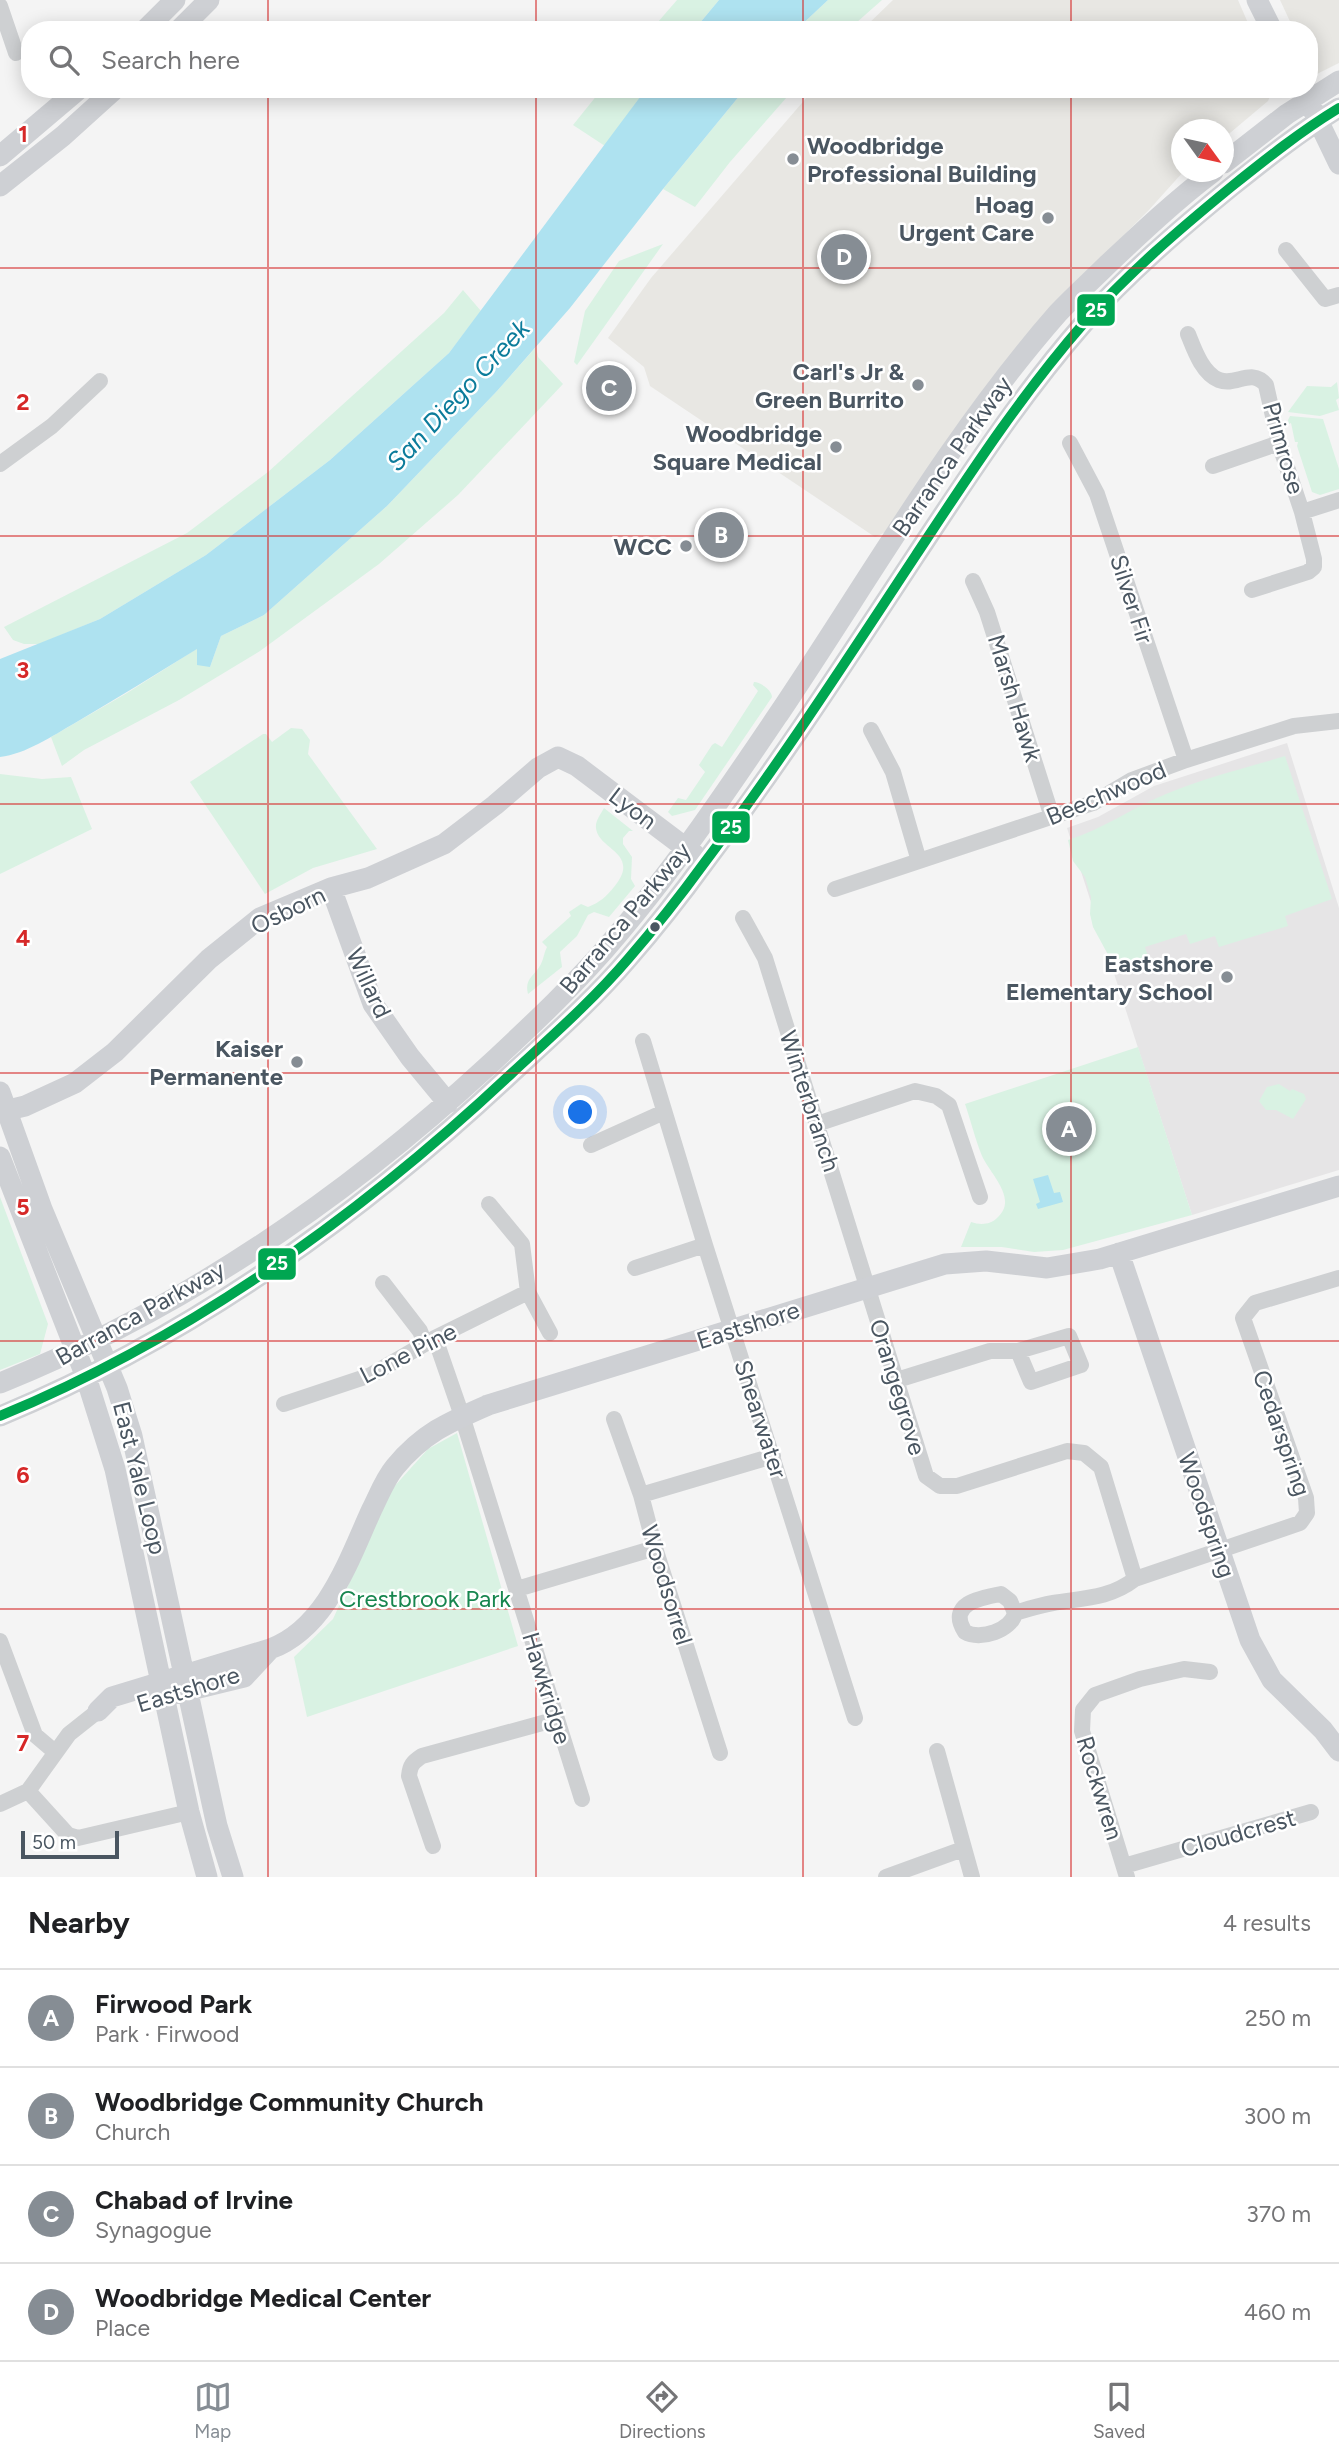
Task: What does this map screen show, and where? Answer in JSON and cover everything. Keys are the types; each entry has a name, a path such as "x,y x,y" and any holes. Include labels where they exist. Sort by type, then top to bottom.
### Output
{"main road":[{"path":"154,21 176,0"},
{"path":"188,21 209,0"},
{"path":"1257,0 1268,21"},
{"path":"1318,90 1339,81"},
{"path":"0,156 68,98"},
{"path":"0,186 63,136 105,98"},
{"path":"1234,154 1302,98"},
{"path":"1307,98 1339,164"},
{"name":"Barranca Parkway","path":"0,1416 62,1390 249,1284 382,1187 468,1114 579,1010 628,960 705,862 800,728 1002,426 1086,321 1178,230 1318,121 1339,108"},
{"name":"Barranca Parkway","path":"0,1383 75,1350 197,1285 280,1232 366,1171 448,1103 548,1011 619,934 685,847 778,715 981,410 1066,305 1172,203 1200,182"},
{"path":"937,473 960,489"},
{"name":"Lyon","path":"558,757 577,765 705,862"},
{"name":"Osborn","path":"2,1105 25,1106 75,1083 115,1052 209,959 260,918 331,888 368,878 444,844 538,768 558,757"},
{"name":"Willard","path":"331,888 373,1004 448,1103"},
{"name":"East Yale Loop","path":"2,1105 98,1338 132,1436 217,1826 233,1877"},
{"name":"East Yale Loop","path":"0,1157 86,1377 115,1469 190,1812 207,1877"},
{"name":"Eastshore","path":"98,1711 112,1696 244,1676 270,1649 305,1627 321,1609 348,1563 393,1469 439,1427 488,1405 945,1264 969,1261 1047,1268 1119,1253 1339,1186"},
{"name":"Woodspring","path":"1119,1253 1250,1640 1272,1680 1323,1730 1339,1751"}],"street":[{"path":"0,6 16,53"},
{"path":"1286,250 1325,299 1339,295"},
{"name":"Primrose","path":"1188,334 1198,358 1217,379 1224,381 1250,376 1263,381 1268,390 1279,443 1314,559 1314,566 1308,572 1252,590"},
{"path":"0,464 52,426 100,381"},
{"name":"Silver Fir","path":"1070,443 1097,494 1185,760"},
{"path":"1213,467 1279,443"},
{"path":"1302,512 1339,500"},
{"name":"Marsh Hawk","path":"973,581 987,612 1052,817"},
{"name":"Beechwood","path":"835,889 1093,803 1132,780 1185,760 1294,726 1339,721"},
{"path":"871,730 893,772 919,861"},
{"name":"Winterbranch","path":"743,918 765,958 868,1287"},
{"name":"Shearwater","path":"643,1041 855,1718"},
{"path":"817,1124 915,1091 936,1096 949,1105 980,1197"},
{"path":"591,1145 664,1112"},
{"path":"489,1204 522,1244 528,1292 550,1334"},
{"path":"635,1268 705,1245"},
{"name":"Cedarspring","path":"1220,1551 1294,1527 1307,1513 1306,1497 1243,1318 1255,1303 1339,1278"},
{"name":"Hawkridge","path":"383,1283 430,1341 462,1416 582,1799"},
{"name":"Orangegrove","path":"868,1287 926,1476 940,1486 957,1486 1076,1450 1092,1458 1101,1467 1135,1579"},
{"name":"Lone Pine","path":"284,1404 371,1375 430,1341 528,1292"},
{"path":"897,1380 990,1351 1018,1351"},
{"name":"Woodsorrel","path":"614,1419 641,1495 655,1548 720,1752"},
{"path":"641,1495 773,1456"},
{"path":"517,1589 655,1548"},
{"path":"1016,1613 1057,1602 1094,1599 1118,1591 1135,1579 1220,1551"},
{"path":"0,1641 35,1735 55,1752"},
{"name":"Rockwren","path":"1126,1871 1082,1731 1083,1710 1095,1695 1140,1679 1184,1669 1210,1672"},
{"name":"Eastshore","path":"28,1791 69,1734 98,1711"},
{"path":"433,1846 409,1776 410,1766 415,1760 557,1719"},
{"path":"937,1751 972,1877"},
{"path":"0,1804 28,1791 68,1835 78,1838 190,1812"},
{"name":"Cloudcrest","path":"1126,1871 1311,1812"},
{"path":"886,1877 964,1849"}],"shaded area":[{"path":"893,0 1238,0 1247,21 871,21"},
{"path":"1280,0 1339,0 1339,63 1318,74 1318,21 1290,21"},
{"path":"806,98 1269,98 1234,130 1234,119 1171,119 1171,182 1174,182 1075,284 888,531 875,537 650,386 644,367 608,338 651,278"},
{"name":"Eastshore Elementary School","path":"1287,743 1339,908 1339,1170 1192,1215 1067,828 1098,817 1154,786"}],"green space":[{"path":"677,0 719,0 702,21 659,21"},
{"path":"828,0 882,0 858,21 806,21"},
{"path":"595,98 640,98 605,146 573,125"},
{"path":"738,98 786,98 695,207 663,189"},
{"path":"663,244 577,365 574,362 585,311 619,261"},
{"path":"463,290 481,311 449,353 330,460 206,555 100,619 39,644 24,644 13,640 4,627 187,533 268,472 444,313"},
{"path":"536,347 538,357 563,384 458,495 379,564 260,651 179,700 84,750 62,766 51,737 198,648 210,667 221,636 264,615 387,506"},
{"path":"1337,382 1339,398 1336,400 1339,410 1320,416 1288,412 1307,386 1331,387"},
{"path":"1290,416 1323,419 1339,469 1339,489 1320,495 1312,492 1298,442 1295,442 1291,423 1289,424"},
{"path":"754,682 765,687 772,697 695,810 672,816 668,812 678,798 686,800 705,772 699,765 712,745 715,743 722,747 758,691 753,685"},
{"path":"291,728 302,729 310,740 308,754 377,849 313,868 265,894 190,782 263,734 272,742"},
{"path":"1285,756 1332,899 1285,916 1288,926 1219,947 1215,936 1190,944 1186,934 1145,947 1148,957 1123,966 1123,973 1112,962 1093,927 1090,914 1091,897 1085,877 1073,861 1068,840 1180,788"},
{"path":"0,774 42,779 71,777 92,829 0,874"},
{"path":"604,808 633,831 629,831 623,838 623,844 632,857 631,879 635,886 609,917 594,912 588,915 577,936 560,952 562,967 528,994 529,981 541,964 547,947 542,942 571,916 569,912 581,904 588,907 602,899 621,876 621,859 598,835 596,828"},
{"path":"1138,1047 1192,1215 1063,1250 1034,1252 1002,1247 961,1247 971,1222 991,1222 1003,1211 1005,1203 1001,1187 982,1156 965,1104"},
{"path":"1279,1084 1290,1091 1292,1089 1304,1094 1306,1099 1293,1119 1276,1110 1266,1110 1259,1101 1267,1087"},
{"path":"0,1197 48,1324 40,1354 0,1370"},
{"name":"Crestbrook Park","path":"457,1433 518,1646 307,1717 294,1657 333,1619 392,1489 428,1449"}],"water":[{"path":"719,0 828,0 806,21 702,21"},
{"name":"San Diego Creek","path":"639,98 738,98 570,308 497,391 387,506 264,615 221,636 210,667 197,665 197,649 48,739 0,757 0,659 100,619 206,555 330,460 449,353"},
{"path":"1048,1175 1054,1193 1060,1192 1063,1202 1038,1209 1036,1204 1040,1202 1033,1179"}],"transit line":[{"name":"25","path":"0,1416 139,1349 271,1268 396,1175 455,1125 586,1003 615,974 658,923 733,825 976,465 1061,350 1118,287 1174,235 1271,156 1339,108"}],"place":[{"name":"Woodbridge Professional Building","path":"793,159"},
{"name":"Hoag Urgent Care","path":"1048,218"},
{"name":"Woodbridge Medical Center","path":"844,257"},
{"name":"Carl's Jr & Green Burrito","path":"918,385"},
{"name":"Chabad of Irvine","path":"609,388"},
{"name":"Woodbridge Square Medical","path":"836,447"},
{"name":"Woodbridge Community Church","path":"721,535"},
{"name":"WCC","path":"686,546"},
{"name":"Eastshore Elementary School","path":"1227,977"},
{"name":"Kaiser Permanente","path":"297,1062"},
{"name":"Firwood Park","path":"1069,1129"}]}
